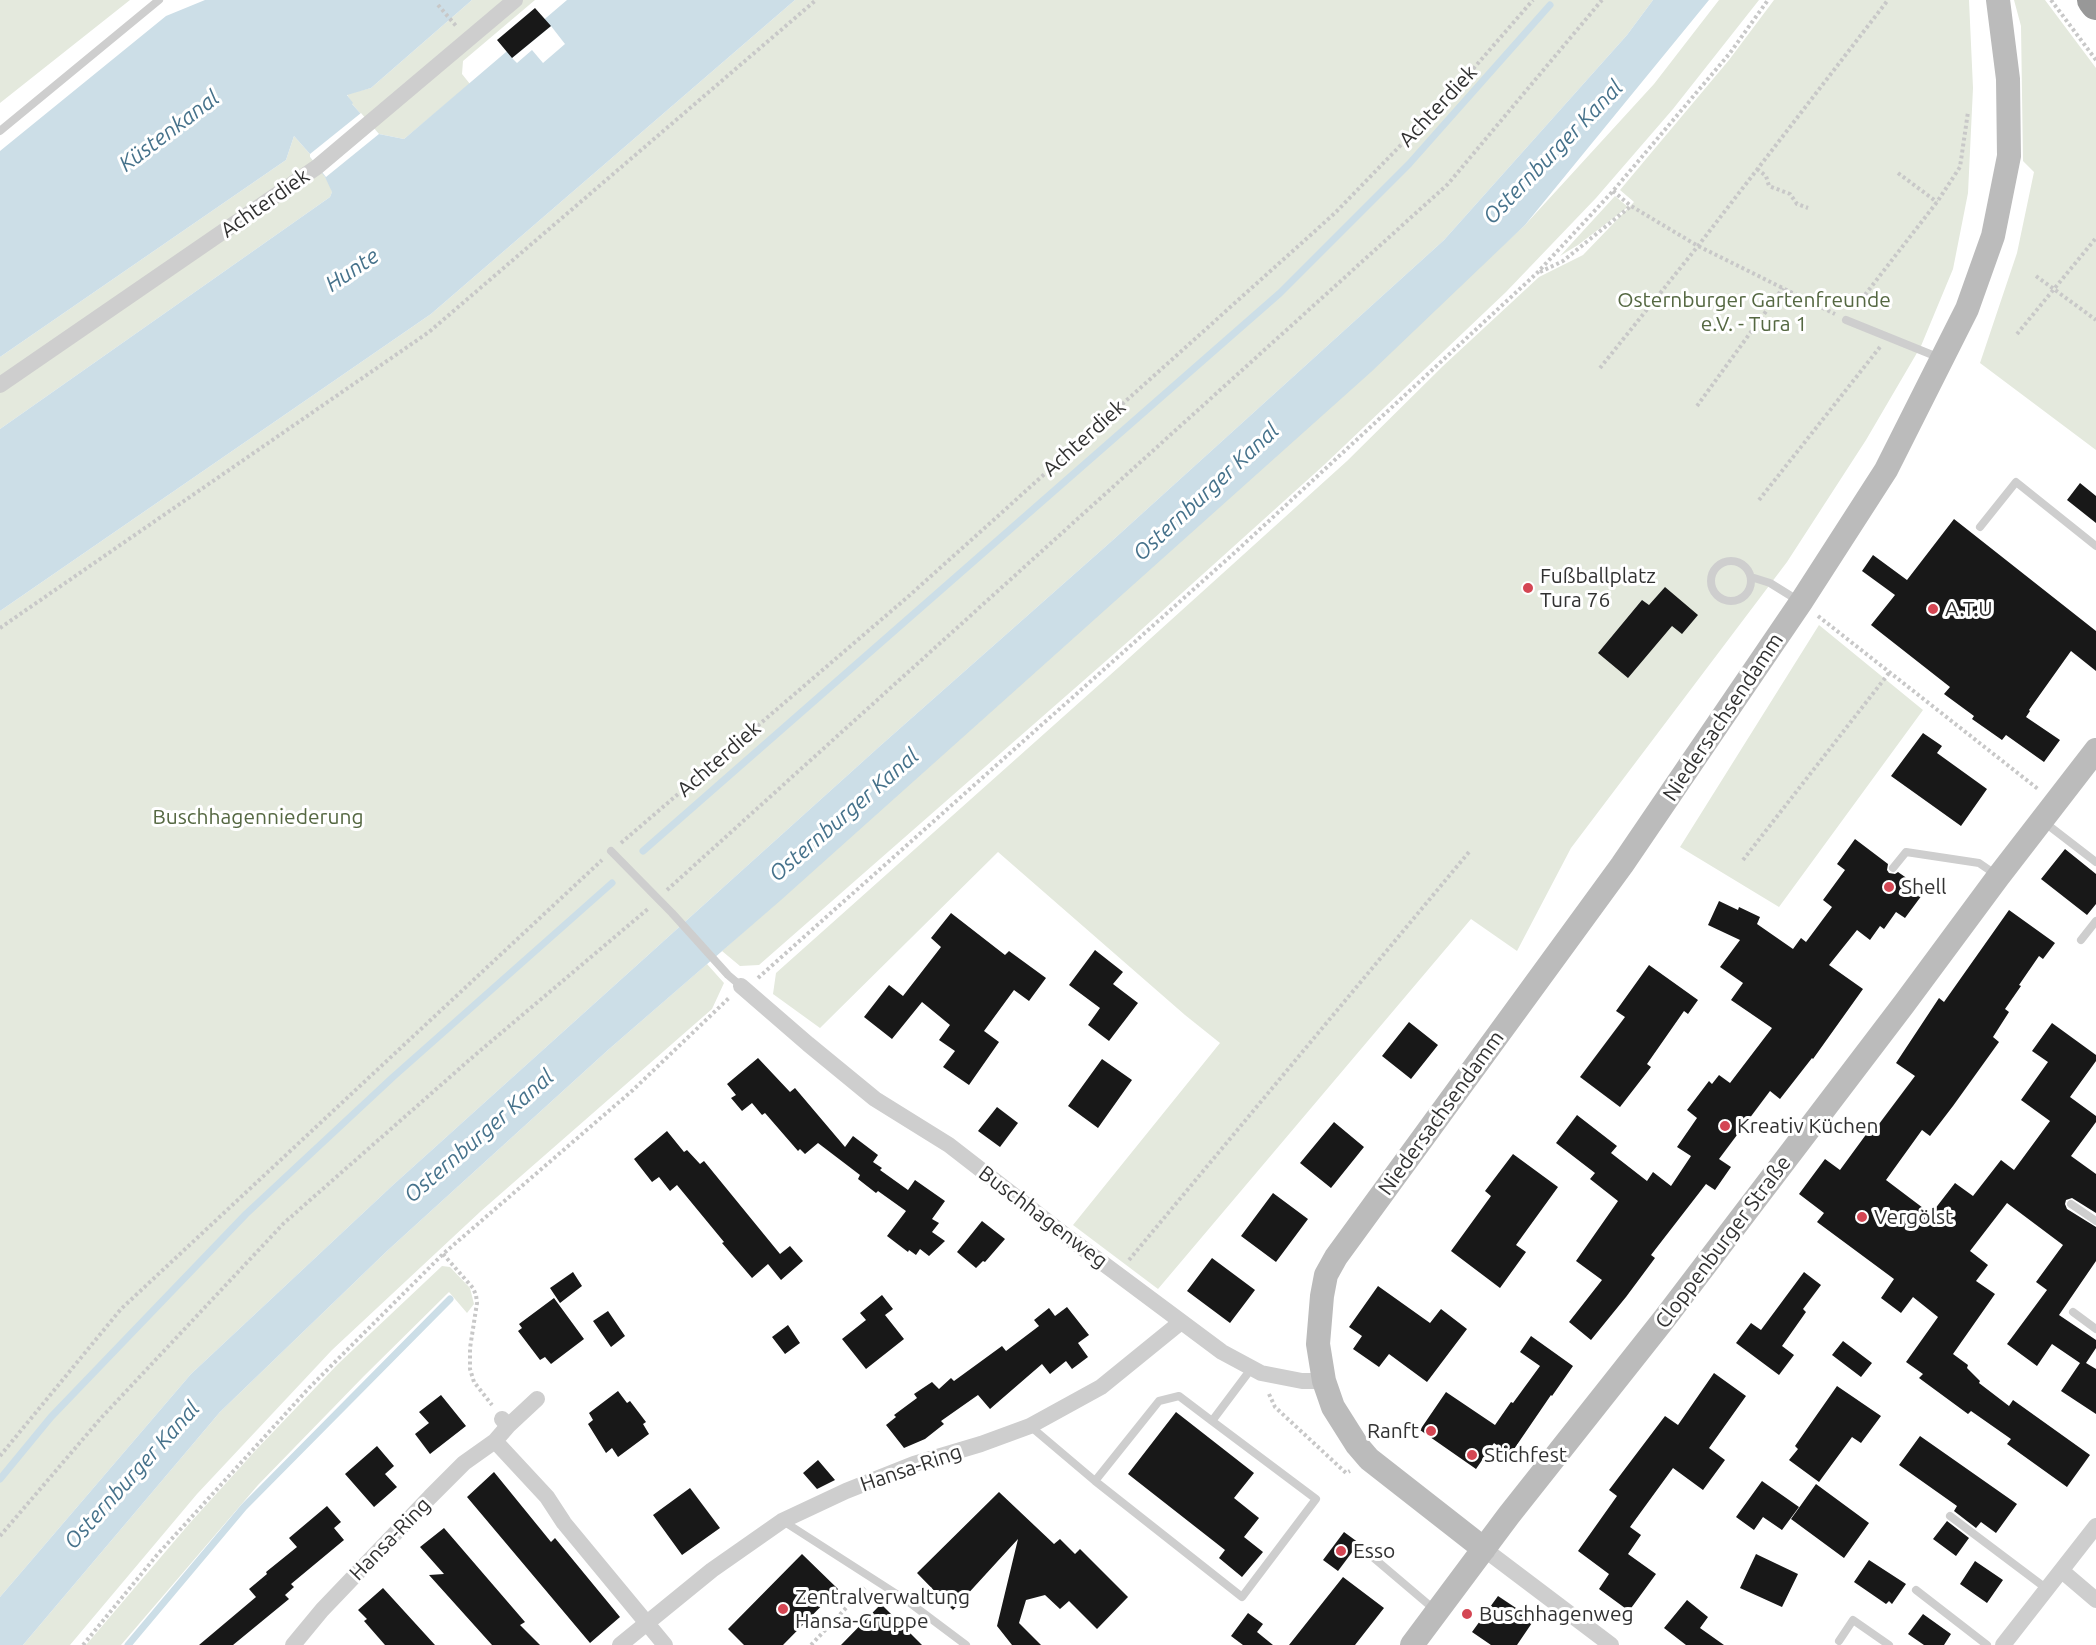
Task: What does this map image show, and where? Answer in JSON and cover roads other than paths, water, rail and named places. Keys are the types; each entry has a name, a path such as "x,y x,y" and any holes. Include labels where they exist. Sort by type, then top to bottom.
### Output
{"highway":[{"path":"2093,0 2096,4"}],"street":[{"name":"Achterdiek","path":"0,385 317,167 515,0"},
{"name":"Niedersachsendamm","path":"1324,1381 1318,1344 1319,1318 1326,1275 1336,1257 1622,865 1801,602 1886,470 1967,309 1993,236 2009,156 2008,80 1998,0"},
{"name":"Cloppenburger Straße","path":"1412,1645 1665,1318 1904,1004 1998,876 2096,750"},
{"name":"Buschhagenweg","path":"735,980 875,1099 949,1145 1222,1352 1261,1373 1302,1382 1324,1381"},
{"name":"Hansa-Ring","path":"620,1645 712,1570 782,1521 846,1491 914,1464 981,1444 1030,1426 1101,1387 1181,1322"},
{"path":"1324,1381 1333,1407 1357,1445 1369,1459 1611,1645"},
{"name":"Hansa-Ring","path":"293,1645 322,1610 430,1497 464,1463 495,1441 505,1422 537,1399"},
{"path":"495,1441 547,1497 564,1523 665,1645"},
{"path":"2003,1645 2096,1526"},
{"path":"2062,1571 2096,1600"}],"lane":[{"path":"0,131 159,0"},
{"path":"1846,320 1942,359"},
{"path":"1980,527 2016,482 2096,546"},
{"path":"1730,560 1742,564 1749,570 1751,577 1749,590 1741,598 1731,601 1721,598 1712,586 1711,579 1714,569 1722,562 1730,560"},
{"path":"1751,577 1770,583 1801,602"},
{"path":"2048,811 2096,862"},
{"name":"Buschhagenweg","path":"611,851 735,980"},
{"path":"1893,868 1906,852 1979,863 1998,876"},
{"path":"2081,940 2096,921"},
{"path":"2071,1204 2096,1221"},
{"path":"2073,1312 2096,1329"},
{"path":"1212,1421 1251,1369"},
{"path":"1030,1426 1095,1481 1242,1597 1316,1499 1179,1396 1159,1401 1095,1481"},
{"path":"1950,1516 2047,1590"},
{"path":"782,1521 906,1600 966,1645"},
{"path":"1369,1554 1437,1611"},
{"path":"1916,1590 1987,1645"},
{"path":"1839,1641 1853,1620 1889,1645"}],"water":[{"path":"205,0 472,0 371,88 347,95 352,104 379,134 404,139 567,0 795,0 431,314 0,611 0,429 330,197 332,192 310,154 294,136 286,160 0,357 0,151 166,16"},
{"name":"Osternburger Kanal","path":"1653,0 1709,0 1525,225 1371,372 781,900 608,1050 387,1251 220,1412 23,1645 0,1645 0,1597 191,1374 393,1185 1444,240 1627,35"}],"waterway":[{"path":"643,851 1280,293 1409,164 1550,5"},
{"path":"0,1479 51,1417 246,1214 393,1077 612,883"},
{"path":"128,1645 244,1507 450,1299"}],"place":[{"name":"Fußballplatz Tura 76","path":"1528,588"},
{"name":"A.T.U","path":"1933,609"},
{"name":"Shell","path":"1889,887"},
{"name":"Kreativ Küchen","path":"1725,1126"},
{"name":"Vergölst","path":"1862,1217"},
{"name":"Ranft","path":"1431,1431"},
{"name":"Stichfest","path":"1472,1455"},
{"name":"Esso","path":"1341,1551"},
{"name":"Zentralverwaltung Hansa-Gruppe","path":"783,1609"},
{"name":"Buschhagenweg","path":"1467,1614"}],"water label":[{"name":"Küstenkanal","path":"169,131"},
{"name":"Hunte","path":"352,270"}],"park label":[{"name":"Osternburger Gartenfreunde e.V. - Tura 1","path":"1754,312"},
{"name":"Buschhagenniederung","path":"258,817"}]}
